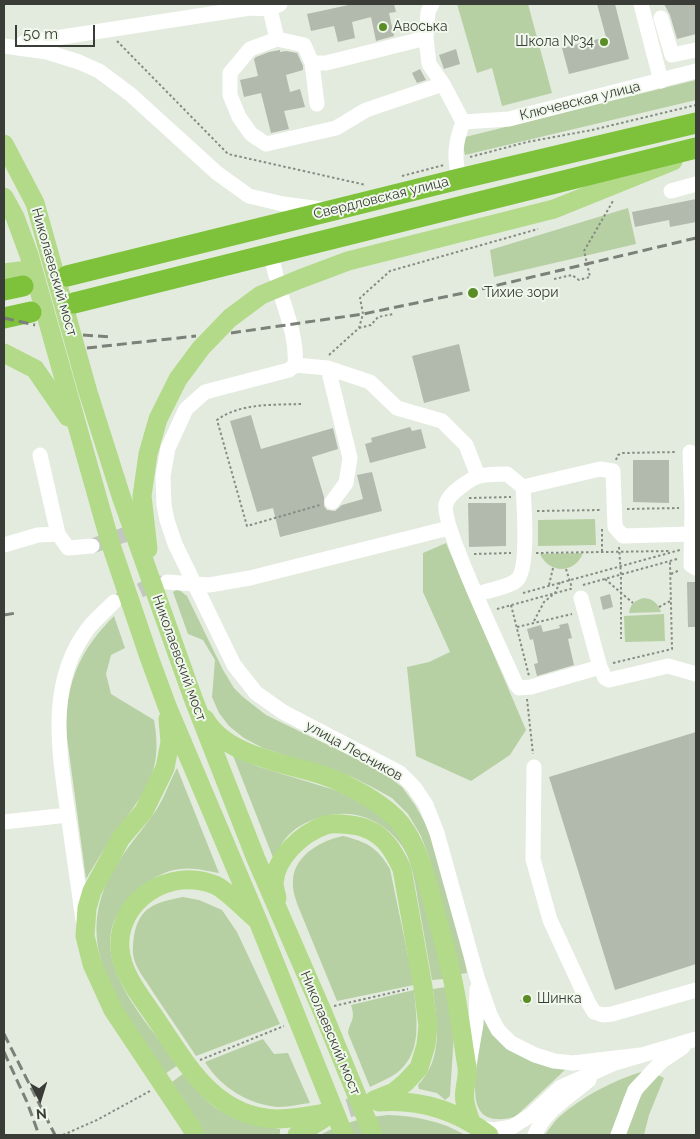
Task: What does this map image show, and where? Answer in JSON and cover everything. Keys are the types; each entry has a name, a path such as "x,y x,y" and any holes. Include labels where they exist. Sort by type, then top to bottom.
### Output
{"highway":[{"name":"Свердловская улица","path":"66,272 184,247 333,210 457,170 696,123"},
{"name":"Свердловская улица","path":"74,303 696,150"},
{"path":"4,318 31,312"}],"main road":[{"name":"Николаевский мост","path":"4,144 35,203 88,392 121,496 161,588 193,698 256,859 280,914 329,1009 372,1135"},
{"path":"161,588 143,518 142,496 148,454 158,419 178,379 202,348 230,318 262,295 300,278 348,261 554,209 696,150"},
{"name":"Николаевский мост","path":"4,197 15,217 29,255 110,542 167,706 258,921 291,1024 344,1135"},
{"path":"4,353 35,369 78,434"},
{"path":"193,698 208,724 230,745 255,755 329,778 359,792 386,808 401,824 414,847 424,873 453,981 468,1070 464,1092 465,1108 480,1128"},
{"path":"167,706 170,742 165,768 144,811 121,838 92,891 87,908 85,936 92,964 113,1010 195,1135"},
{"path":"280,914 274,883 279,866 293,846 306,835 327,824 345,824 366,828 384,840 395,854 402,869 421,972 428,1026 426,1045 418,1068 394,1092 375,1101 422,1104 453,1113 480,1128"},
{"path":"258,921 214,885 194,880 177,880 152,888 138,900 126,917 120,935 121,961 136,989 188,1066 202,1084 220,1101 248,1114 274,1119 322,1116 297,1135"}],"street":[{"path":"432,4 428,12 426,38 429,64 443,84 462,122 456,140 457,170"},
{"path":"641,4 661,81"},
{"path":"4,46 250,8 275,6 277,39"},
{"path":"661,18 672,55 696,50"},
{"path":"312,63 326,63 426,38"},
{"path":"317,104 312,63 304,45 277,39 250,49 230,73 230,95 239,117 251,134 266,144 336,128 366,110 443,84"},
{"path":"4,46 47,52 79,62 99,71 130,94 217,173 249,196 283,204 333,210"},
{"name":"Ключевская улица","path":"462,122 509,119 696,71"},
{"path":"671,190 696,184"},
{"path":"271,255 276,276"},
{"path":"282,298 291,326 296,356 295,365 322,368 370,382 397,408 442,421 466,445 478,476"},
{"name":"улица Лесников","path":"295,365 289,370 205,392 186,409 168,448 163,476 164,505 162,522 175,544 234,665 256,693 283,712 400,773 414,787 426,806 437,833 477,977"},
{"path":"322,368 350,458 346,483 332,502"},
{"path":"523,492 600,469 614,471 615,527 618,533 622,536 693,550 690,452"},
{"path":"40,455 58,534 68,548 92,546"},
{"path":"476,594 512,583 520,576 525,553 523,492 507,474 478,476 452,494 445,505 449,528 459,554 476,594 516,684 519,688 531,687 600,667"},
{"path":"161,588 250,578 449,528"},
{"path":"4,545 38,535 58,534"},
{"path":"579,599 605,678 609,680 668,666 696,674"},
{"path":"85,936 60,760 58,712 68,665 89,627 114,602"},
{"path":"534,767 533,859 550,920 594,1012 603,1015 612,1014 696,990"},
{"path":"4,822 68,815"},
{"path":"477,977 490,1015 498,1030 512,1043 535,1055 573,1063 641,1055"},
{"path":"468,1070 476,1024 477,977"},
{"path":"480,1128 494,1130 512,1127 531,1115 561,1087 615,1063 694,1039"},
{"path":"618,1135 635,1090 662,1061 694,1039"},
{"path":"534,1135 538,1126 548,1115 599,1070"}],"path":[{"path":"457,170 527,142 592,130 696,104"},
{"path":"554,279 572,275 578,280 590,277 584,251 608,207 614,200 606,203"},
{"path":"322,368 359,328 363,314 360,298 390,271 538,229"},
{"path":"359,328 372,325 378,317 393,314"},
{"path":"301,404 251,407 226,414 217,420 246,526 332,502"},
{"path":"614,471 618,455 623,452 690,452"},
{"path":"461,498 523,492"},
{"path":"459,554 693,550"},
{"path":"517,627 534,622 579,599 605,579 670,562 693,550"},
{"path":"620,551 621,639"},
{"path":"515,595 676,551"},
{"path":"600,667 672,649 670,562"},
{"path":"549,586 553,568"},
{"path":"566,569 579,599"},
{"path":"605,579 633,603"},
{"path":"534,622 544,602 555,593 560,582"},
{"path":"492,610 555,593 579,599"},
{"path":"659,606 672,600"},
{"path":"511,605 531,687 527,699 534,767"},
{"path":"329,1009 415,987"},
{"path":"196,1062 291,1024"},
{"path":"63,1135 97,1120 155,1089"}],"green space":[{"path":"457,4 528,4 552,93 502,106 492,68 477,73"},
{"path":"696,80 696,100 465,155 461,138"},
{"path":"628,208 636,244 494,277 490,250"},
{"path":"595,519 596,545 538,546 538,520"},
{"path":"446,543 526,730 510,755 471,781 416,756 407,667 429,662 450,652 423,592 423,553"},
{"path":"583,553 574,565 562,569 549,565 540,554"},
{"path":"178,589 187,596 223,670 234,688 243,697 266,715 367,764 402,787 429,830 462,947 467,973 460,974 429,857 421,836 408,814 392,798 352,777 263,748 244,738 229,726 219,713 212,697 215,660 203,640 188,634 173,592"},
{"path":"644,598 655,602 661,612 629,613 630,607 634,603"},
{"path":"664,614 665,641 625,642 624,616"},
{"path":"114,616 125,648 111,655 106,674 111,694 154,720 156,756 153,770 142,795 86,879 66,730 67,713 72,682 77,668 92,641"},
{"path":"232,753 256,766 338,791 381,813 400,837 417,875 444,979 432,980 412,869 406,853 395,837 378,823 358,815 337,814 326,816 308,822 294,830 283,843 274,860"},
{"path":"177,768 219,873 186,869 169,871 152,879 120,910 113,924 110,942 113,961 130,999 178,1065 165,1074 134,1028 108,980 100,955 97,929 100,902 111,874 157,809"},
{"path":"343,836 371,846 381,855 390,869 414,985 337,1001 298,906 294,893 293,879 295,870 304,856 318,845"},
{"path":"183,897 199,900 222,910 237,932 280,1024 196,1056 140,972 135,963 133,953 136,926 145,912 157,904"},
{"path":"446,987 454,1034 450,1095 445,1100 437,1093 419,1089 418,1085 432,1063 437,1040 433,989"},
{"path":"414,990 416,1039 410,1058 397,1073 370,1087 348,1033 353,1017 351,1005"},
{"path":"483,1015 489,1025 567,1068 515,1117 505,1119 490,1118 482,1113 476,1100 475,1089"},
{"path":"263,1039 274,1054 288,1053 310,1103 279,1107 257,1103 227,1087 205,1062"},
{"path":"644,1071 624,1097 611,1135 545,1135 559,1117 578,1102 610,1084"},
{"path":"184,1073 216,1108 239,1119 280,1129 279,1135 205,1135 172,1082"},
{"path":"658,1075 664,1078 649,1115 644,1135 626,1135 637,1102"},
{"path":"388,1115 428,1120 447,1126 465,1135 320,1135 353,1121"}],"building":[{"path":"353,4 394,4 396,12 389,13 394,36 376,41 371,17 352,22 355,38 338,42 334,26 311,31 307,14"},
{"name":"Школа №34","path":"597,4 615,4 629,59 569,74 562,48 606,37"},
{"path":"664,4 696,4 696,34 677,39 670,15"},
{"path":"456,49 460,64 444,69 439,55"},
{"path":"280,50 280,52 297,53 303,66 303,70 286,75 290,92 300,89 305,107 284,111 289,129 271,133 261,93 244,97 240,80 258,76 254,59 256,57"},
{"path":"420,69 426,80 417,83 412,73"},
{"path":"696,199 696,222 670,227 669,220 635,227 632,212"},
{"path":"459,344 470,391 424,403 412,356"},
{"path":"251,415 261,449 333,428 338,449 312,457 324,497 324,506 327,510 335,511 342,505 363,499 357,475 372,472 382,511 280,537 273,508 257,512 230,421"},
{"path":"410,427 412,431 421,429 426,448 370,463 365,444 372,442 371,438"},
{"path":"633,460 669,460 669,503 633,502"},
{"path":"468,503 506,503 506,546 469,547"},
{"path":"687,582 696,582 696,627 688,627"},
{"path":"610,594 613,607 603,610 600,597"},
{"path":"568,623 572,638 568,639 574,665 537,676 534,664 538,663 533,639 530,640 527,629 541,625 543,632 560,628 559,625"},
{"path":"696,732 696,964 615,990 549,777"},
{"name":"Шинка","path":"525,993 533,998 528,1006 520,1001"}],"tunnel":[{"path":"92,546 156,524"},
{"path":"119,600 152,585 163,583"},
{"path":"321,1114 340,1111 374,1100"}],"railway":[{"path":"231,333 363,314 473,291 696,238"},
{"path":"4,318 35,325"},
{"path":"83,335 112,337"},
{"path":"87,348 196,336"},
{"path":"4,615 16,613"},
{"path":"4,1034 55,1135"},
{"path":"4,1052 27,1102 39,1135"}],"place":[{"name":"Авоська","path":"383,27"},
{"name":"Школа №34","path":"604,42"},
{"name":"Тихие зори","path":"473,293"},
{"name":"Шинка","path":"527,999"}]}
